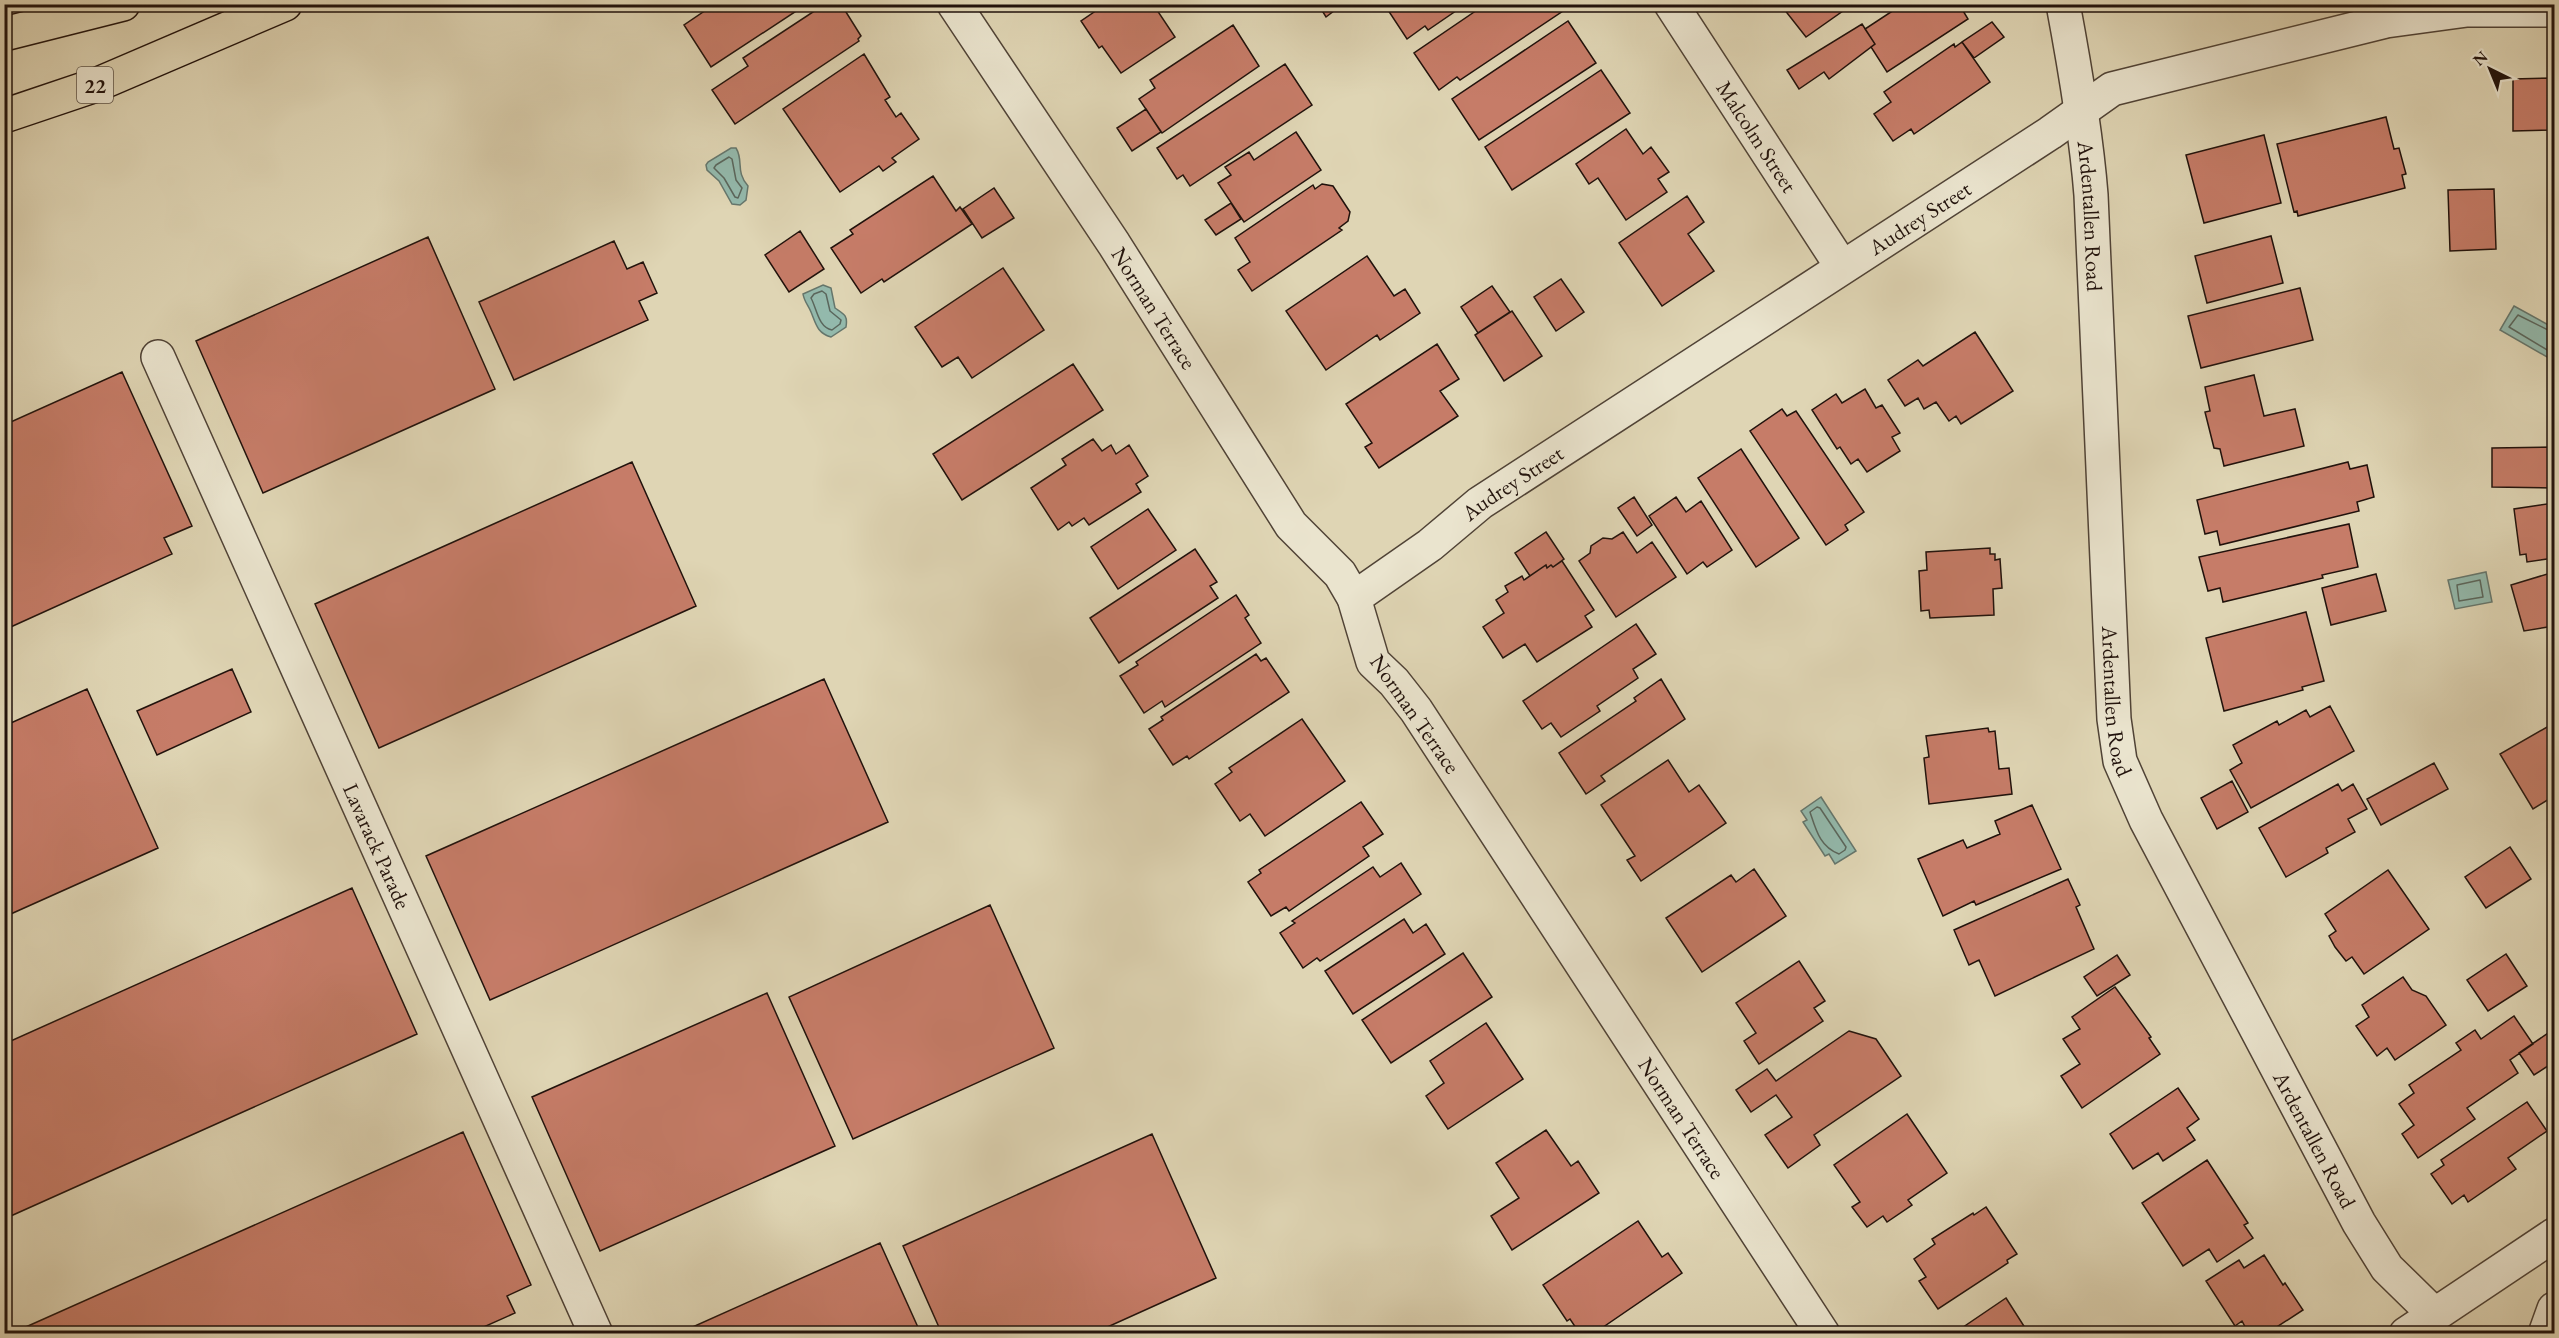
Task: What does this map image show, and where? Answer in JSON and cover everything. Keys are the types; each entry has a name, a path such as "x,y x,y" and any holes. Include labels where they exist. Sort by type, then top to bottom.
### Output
{"main road":[{"path":"4,34 123,4"},
{"name":"22","path":"4,116 96,85 285,4"}],"street":[{"name":"Norman Terrace","path":"954,4 1114,244 1276,503 1308,544 1340,574 1354,598 1373,662 1394,682 1416,710 1823,1334"},
{"name":"Malcolm Street","path":"1671,4 1842,267"},
{"name":"Ardentallen Road","path":"2063,4 2082,110 2091,195 2114,719 2121,761 2146,820 2359,1223 2387,1268 2434,1314"},
{"name":"Audrey Street","path":"1354,598 1430,545 1480,503 2112,89 2386,21 2467,10 2554,10"},
{"name":"Lavarack Parade","path":"158,357 596,1334"},
{"path":"2406,1334 2554,1235"},
{"path":"2545,1334 2554,1309"}],"water":[{"path":"731,148 736,148 742,176 748,186 746,200 740,205 732,204 719,181 707,170 706,165"},
{"path":"823,285 831,288 835,308 846,317 846,327 831,337 818,328 803,294"},
{"path":"2514,306 2554,328 2554,361 2500,330"},
{"path":"2486,572 2492,602 2455,609 2448,580"},
{"path":"1821,797 1856,851 1835,864 1829,854 1825,856 1803,822 1807,820 1801,811"}],"building":[{"path":"629,4 650,4 639,11 637,8 633,11"},
{"path":"715,4 807,4 711,67 684,25"},
{"path":"825,4 841,4 861,36 859,41 735,124 712,90 748,66 743,58"},
{"path":"1099,4 1153,4 1175,37 1121,73 1102,46 1099,48 1081,21 1094,12 1092,9"},
{"path":"1318,4 1343,4 1326,17"},
{"path":"1384,4 1466,4 1428,30 1425,26 1407,39"},
{"path":"1486,4 1559,4 1563,11 1460,80 1457,77 1439,90 1414,53"},
{"path":"1780,4 1849,4 1850,6 1806,37"},
{"path":"1903,4 1959,4 1968,19 1887,72 1871,47 1875,44 1865,29"},
{"path":"1568,21 1596,63 1479,140 1452,99"},
{"path":"1992,22 2004,37 1974,58 1962,42"},
{"path":"1862,24 1875,44 1829,79 1824,72 1799,89 1787,70"},
{"path":"1233,25 1259,66 1162,133 1139,99 1155,88 1150,80"},
{"path":"1962,42 1990,82 1914,134 1911,129 1893,141 1874,114 1891,102 1884,92 1954,44 1955,47"},
{"path":"864,54 890,97 885,100 896,117 901,113 919,139 892,158 896,162 883,171 879,166 840,192 783,109"},
{"path":"1285,64 1312,105 1190,186 1183,175 1177,179 1157,148"},
{"path":"1601,70 1630,113 1512,190 1485,147"},
{"path":"2554,78 2554,130 2513,131 2513,79"},
{"path":"1146,109 1161,132 1132,151 1117,128"},
{"path":"2386,117 2394,149 2399,148 2406,174 2402,175 2405,188 2298,216 2297,211 2294,212 2277,144"},
{"path":"1626,129 1643,154 1651,147 1669,172 1658,179 1667,192 1626,220 1598,178 1589,184 1576,164"},
{"path":"1296,132 1321,170 1244,222 1218,183 1231,175 1225,167 1249,152 1254,160"},
{"path":"2264,135 2281,203 2204,223 2186,155"},
{"path":"2553,156 2554,156 2554,227"},
{"path":"933,176 956,211 960,207 972,224 884,282 882,279 861,293 831,248 853,234 850,230"},
{"path":"1322,184 1333,186 1350,212 1348,221 1339,228 1342,230 1252,291 1238,270 1250,262 1235,238 1313,185 1315,189"},
{"path":"994,188 1014,218 982,238 963,209"},
{"path":"2494,189 2496,249 2450,251 2448,190"},
{"path":"1687,196 1704,222 1688,234 1714,271 1662,306 1619,243"},
{"path":"1231,203 1241,219 1216,235 1205,220"},
{"path":"800,231 824,269 789,292 765,255"},
{"path":"2271,236 2283,283 2207,303 2195,256"},
{"path":"428,237 495,389 263,493 196,341"},
{"path":"614,241 627,269 643,262 657,293 639,301 648,320 514,380 479,302"},
{"path":"1367,256 1394,296 1405,289 1420,313 1380,340 1377,335 1326,370 1286,311"},
{"path":"1003,268 1044,330 972,378 958,357 942,367 915,327"},
{"path":"1561,279 1584,312 1556,331 1534,297"},
{"path":"1492,286 1510,312 1478,333 1461,307"},
{"path":"2300,288 2313,340 2201,368 2188,316"},
{"path":"1512,311 1542,356 1504,381 1475,335"},
{"path":"1975,332 2013,391 1961,424 1956,416 1949,421 1936,402 1924,409 1918,398 1905,406 1888,380 1918,360 1923,366"},
{"path":"1437,344 1459,379 1440,391 1458,416 1379,468 1365,447 1372,443 1346,404"},
{"path":"1073,364 1103,410 962,500 933,454"},
{"path":"122,372 192,526 164,538 172,554 4,630 4,425"},
{"path":"2254,375 2264,416 2295,409 2304,446 2224,466 2220,449 2214,448 2205,412 2210,411 2205,387"},
{"path":"1865,389 1876,408 1882,405 1900,433 1892,437 1900,451 1867,472 1858,459 1851,464 1840,447 1837,449 1812,410 1836,394 1842,403"},
{"path":"1782,409 1787,416 1796,411 1864,512 1845,525 1848,530 1826,545 1750,431"},
{"path":"1093,439 1102,451 1111,445 1116,454 1129,445 1148,476 1136,484 1141,492 1089,525 1084,518 1072,526 1069,522 1058,530 1031,488 1066,465 1062,459"},
{"path":"2554,447 2554,488 2492,487 2492,448"},
{"path":"1741,449 1799,538 1756,567 1698,478"},
{"path":"632,462 696,606 379,748 315,604"},
{"path":"2348,462 2350,469 2367,465 2374,497 2357,502 2359,511 2220,545 2217,531 2205,534 2197,500"},
{"path":"1634,497 1652,525 1637,536 1618,508"},
{"path":"1676,497 1686,512 1701,501 1732,550 1707,567 1703,562 1687,574 1649,516"},
{"path":"2554,503 2554,558 2527,562 2526,554 2520,555 2514,509"},
{"path":"1148,509 1176,550 1118,589 1091,547"},
{"path":"2349,524 2358,567 2322,575 2323,578 2223,602 2220,588 2208,591 2199,557"},
{"path":"1546,532 1564,559 1553,567 1551,565 1547,568 1546,565 1530,576 1515,553"},
{"path":"1623,532 1637,553 1652,542 1676,577 1616,617 1579,561 1590,553 1591,546 1603,538 1612,539"},
{"path":"1990,548 1990,554 1995,554 1995,560 2000,559 2002,588 1993,589 1994,615 1930,618 1929,610 1921,611 1919,571 1927,570 1926,552"},
{"path":"1195,549 1217,582 1210,586 1218,598 1119,663 1090,618"},
{"path":"1562,561 1594,610 1585,616 1592,627 1537,662 1525,644 1503,658 1483,627 1504,613 1496,600 1508,592 1505,586 1522,576 1524,580 1546,565 1547,568 1551,565 1553,567"},
{"path":"2554,572 2554,626 2524,631 2511,585"},
{"path":"2376,574 2386,611 2331,625 2322,588"},
{"path":"1236,595 1249,615 1245,618 1261,643 1165,707 1162,701 1144,713 1120,676 1138,665 1136,662"},
{"path":"2306,612 2324,681 2302,687 2303,690 2224,711 2206,638"},
{"path":"1636,624 1656,654 1633,669 1638,678 1597,706 1600,711 1561,737 1551,723 1542,729 1523,701"},
{"path":"1256,654 1261,661 1266,658 1289,692 1189,759 1187,756 1173,765 1149,729 1163,720 1161,717"},
{"path":"232,669 251,712 157,755 137,711"},
{"path":"824,679 888,822 490,1000 426,856"},
{"path":"1661,679 1685,719 1601,776 1605,781 1586,794 1559,753 1636,701 1634,698"},
{"path":"87,689 158,848 4,917 4,726"},
{"path":"2330,706 2354,751 2251,808 2230,770 2242,763 2233,745 2277,721 2279,725 2306,710 2310,717"},
{"path":"1302,719 1345,781 1265,836 1250,814 1240,821 1215,784 1232,772 1229,768"},
{"path":"2554,723 2554,796 2533,809 2500,754"},
{"path":"1988,728 1989,732 1995,731 1999,769 2009,768 2012,794 1929,804 1924,758 1929,757 1926,736"},
{"path":"1668,760 1689,792 1699,785 1726,823 1641,881 1627,860 1635,856 1601,805"},
{"path":"2434,763 2448,789 2381,825 2367,799"},
{"path":"2232,781 2248,812 2217,829 2201,798"},
{"path":"2338,784 2342,791 2353,784 2367,809 2348,819 2355,832 2326,848 2328,853 2286,877 2259,828"},
{"path":"1361,802 1383,834 1363,847 1369,856 1289,911 1286,907 1271,916 1248,882 1261,873 1259,870"},
{"path":"2032,805 2061,869 1976,905 1974,901 1943,916 1918,859 1963,840 1967,848 2000,834 1995,821"},
{"path":"2510,847 2531,879 2486,908 2465,877"},
{"path":"1401,863 1421,894 1320,961 1317,958 1303,968 1280,933 1295,923 1292,921 1373,867 1380,877"},
{"path":"1754,869 1786,916 1702,972 1666,918 1731,875 1736,882"},
{"path":"2388,870 2429,929 2364,974 2352,957 2346,961 2335,947 2329,936 2336,931 2325,914"},
{"path":"2068,879 2080,905 2076,907 2094,949 1995,996 1979,960 1969,965 1954,930"},
{"path":"352,888 417,1034 4,1219 4,1044"},
{"path":"990,905 1054,1048 853,1139 789,997"},
{"path":"1404,919 1413,933 1426,924 1445,954 1353,1014 1325,971"},
{"path":"1463,953 1492,997 1391,1063 1362,1020"},
{"path":"2506,954 2527,986 2488,1011 2467,980"},
{"path":"2117,955 2130,975 2097,996 2084,977"},
{"path":"1799,961 1825,1001 1814,1008 1823,1021 1759,1064 1744,1041 1756,1033 1736,1003"},
{"path":"2403,977 2412,990 2426,996 2446,1025 2395,1060 2387,1048 2377,1056 2356,1026 2369,1017 2362,1005"},
{"path":"2115,987 2151,1037 2149,1038 2160,1054 2082,1108 2061,1076 2080,1064 2063,1039 2080,1029 2072,1017"},
{"path":"767,993 835,1146 600,1251 532,1097"},
{"path":"2514,1016 2533,1044 2510,1060 2518,1073 2467,1108 2475,1119 2418,1158 2402,1134 2414,1125 2399,1104 2414,1093 2409,1085 2461,1050 2456,1043 2475,1030 2481,1039"},
{"path":"1486,1023 1523,1079 1448,1129 1426,1096 1444,1083 1430,1061"},
{"path":"2554,1029 2554,1062 2534,1075 2519,1053"},
{"path":"1849,1031 1876,1039 1901,1076 1814,1135 1820,1145 1788,1168 1765,1135 1792,1117 1776,1095 1751,1112 1736,1090 1767,1069 1776,1081"},
{"path":"2178,1088 2199,1119 2187,1128 2195,1140 2163,1161 2158,1153 2133,1169 2110,1134"},
{"path":"2527,1102 2547,1131 2508,1158 2516,1169 2468,1202 2464,1195 2452,1204 2431,1174 2444,1165 2441,1160"},
{"path":"1907,1114 1947,1173 1908,1200 1912,1205 1887,1222 1883,1216 1867,1227 1852,1207 1860,1202 1834,1165"},
{"path":"1546,1130 1571,1166 1578,1161 1599,1193 1512,1250 1491,1216 1519,1198 1496,1163"},
{"path":"463,1132 531,1285 507,1296 515,1313 468,1334 20,1334 19,1330"},
{"path":"1152,1134 1216,1278 1092,1334 942,1334 903,1246"},
{"path":"2207,1160 2248,1223 2244,1225 2253,1238 2217,1262 2209,1249 2183,1266 2142,1203"},
{"path":"1986,1207 2017,1254 2007,1260 2008,1263 1938,1309 1919,1281 1926,1277 1914,1259 1935,1244 1932,1239"},
{"path":"1638,1221 1662,1257 1668,1253 1682,1273 1593,1334 1580,1334 1570,1319 1567,1321 1543,1285"},
{"path":"880,1243 921,1334 677,1334"},
{"path":"2264,1255 2283,1285 2285,1283 2303,1310 2266,1334 2249,1334 2242,1321 2235,1326 2206,1281 2239,1260 2244,1268"},
{"path":"2006,1298 2029,1334 1953,1334"}]}
